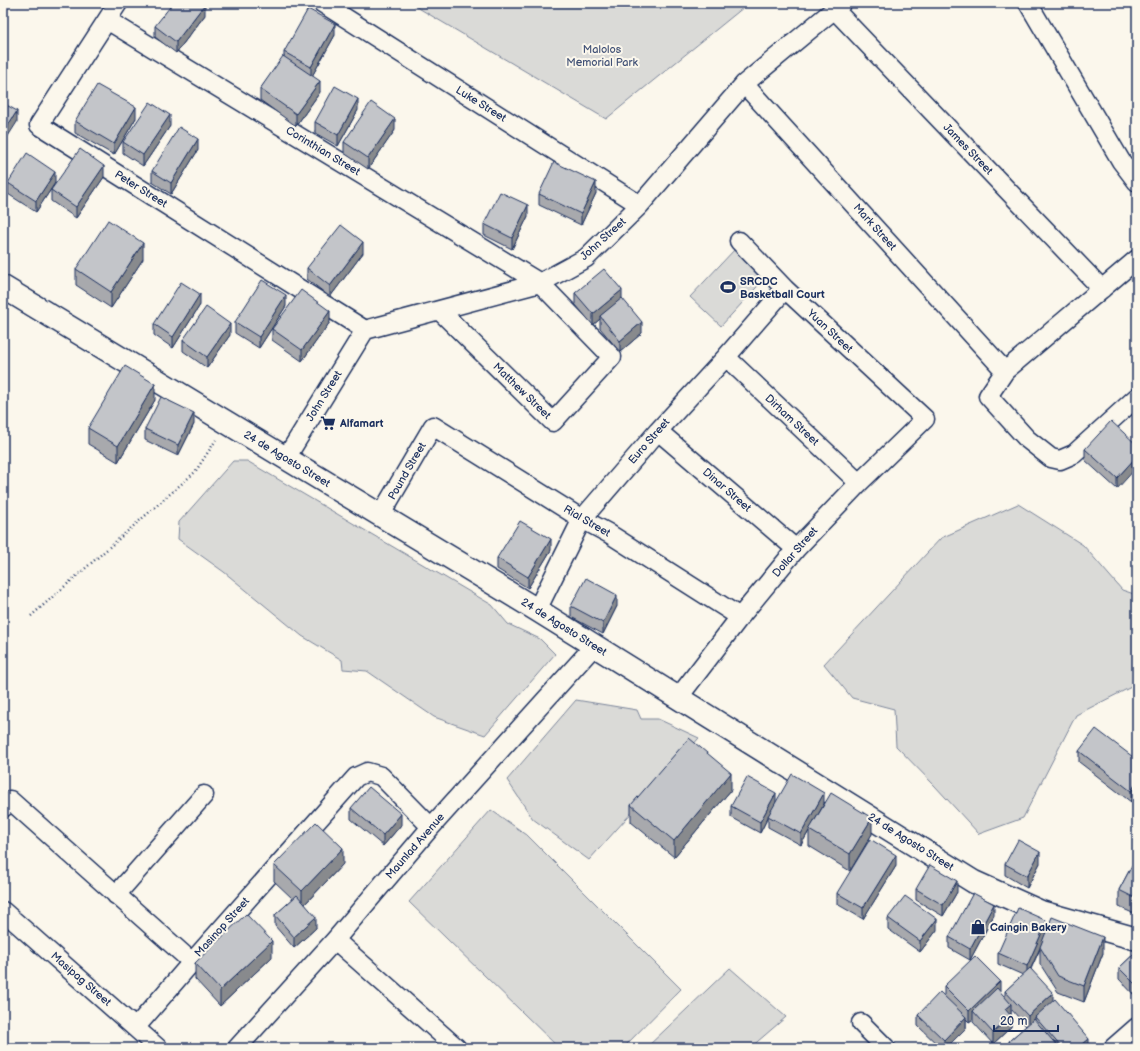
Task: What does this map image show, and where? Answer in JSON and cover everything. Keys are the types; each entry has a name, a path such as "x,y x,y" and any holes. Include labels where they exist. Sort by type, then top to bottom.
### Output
{"street":[{"name":"Peter Street","path":"118,3 39,126 365,330"},
{"name":"Luke Street","path":"322,3 640,205"},
{"path":"1028,3 1121,161 1137,182"},
{"name":"John Street","path":"286,458 365,330 540,283 586,258 640,205 744,84 838,6"},
{"name":"James Street","path":"838,6 1102,289"},
{"name":"Corinthian Street","path":"107,20 540,283"},
{"name":"Mark Street","path":"744,84 1005,371"},
{"name":"Yuan Street","path":"739,241 785,289 925,419"},
{"path":"1137,260 1005,371 988,396 1027,439 1051,458 1060,460 1074,454 1137,397"},
{"name":"Matthew Street","path":"440,311 553,422 612,357 540,283"},
{"name":"24 de Agosto Street","path":"3,287 537,610 974,882 1041,912 1137,939"},
{"name":"Euro Street","path":"537,610 582,519 658,431 726,357 785,289"},
{"name":"Dirham Street","path":"726,357 859,483"},
{"name":"Dollar Street","path":"678,698 740,617 796,549 859,483 925,419"},
{"name":"Pound Street","path":"380,516 433,426"},
{"name":"Rial Street","path":"433,426 582,519 608,533 740,617"},
{"name":"Dinar Street","path":"658,431 796,549"},
{"name":"Maunlad Avenue","path":"236,1048 335,940 431,827 594,646"},
{"name":"Masinop Street","path":"3,808 10,800 192,962 356,776 367,772 381,776 431,827"},
{"path":"116,895 204,795"},
{"name":"Masipag Street","path":"3,912 136,1027 158,1048"},
{"path":"335,940 457,1048"},
{"path":"136,1027 192,962"},
{"path":"861,1023 886,1048"},
{"path":"1113,1048 1137,1027"}],"path":[{"path":"31,616 195,472 227,423"}],"green space":[{"name":"Malolos Memorial Park","path":"410,3 749,3 606,119"},
{"name":"SRCDC Basketball Court","path":"735,249 766,277 721,326 690,297"},
{"path":"233,461 247,461 492,605 508,624 540,639 555,654 485,735 434,717 367,671 343,669 342,660 302,636 224,572 178,539 179,522"},
{"path":"1018,504 1083,545 1122,590 1137,595 1137,684 1076,715 1023,818 979,834 896,746 894,709 852,698 824,664 941,538"},
{"path":"576,700 637,710 641,719 658,719 699,738 589,860 533,819 507,780"},
{"path":"491,810 527,835 681,989 623,1048 559,1048 409,902"},
{"path":"730,968 786,1017 750,1048 646,1048"}],"building":[{"path":"173,3 205,4 176,42 155,26"},
{"path":"308,9 335,24 311,67 284,52"},
{"path":"283,56 320,81 296,114 260,89"},
{"path":"97,85 136,107 114,144 75,121"},
{"path":"335,86 358,99 338,135 315,122"},
{"path":"150,102 170,115 143,155 123,142"},
{"path":"371,102 395,119 368,158 344,142"},
{"path":"3,103 17,111 3,133"},
{"path":"179,127 198,139 171,183 152,171"},
{"path":"80,149 104,166 76,207 51,190"},
{"path":"27,153 55,172 36,201 8,183"},
{"path":"554,162 596,182 581,214 539,194"},
{"path":"500,192 528,205 512,238 484,224"},
{"path":"108,220 143,243 111,292 76,269"},
{"path":"341,225 363,242 330,286 307,268"},
{"path":"604,269 622,290 593,314 575,293"},
{"path":"262,280 286,295 259,337 235,322"},
{"path":"181,282 200,294 173,337 154,324"},
{"path":"301,290 330,311 302,350 272,329"},
{"path":"622,298 642,322 620,341 600,316"},
{"path":"206,307 230,324 207,357 183,340"},
{"path":"125,366 155,384 118,446 88,428"},
{"path":"161,397 194,413 178,445 145,429"},
{"path":"1111,421 1137,445 1137,456 1117,478 1085,449"},
{"path":"520,521 551,539 528,577 497,558"},
{"path":"586,578 617,595 603,623 571,606"},
{"path":"1096,729 1137,760 1137,782 1131,791 1079,751"},
{"path":"689,738 731,773 674,841 631,805"},
{"path":"792,774 824,793 801,834 768,816"},
{"path":"747,777 776,793 760,822 731,806"},
{"path":"369,787 401,814 383,835 351,808"},
{"path":"831,793 872,818 850,854 809,830"},
{"path":"316,822 343,848 302,891 274,865"},
{"path":"870,839 896,855 863,908 837,893"},
{"path":"1018,840 1040,852 1027,876 1005,864"},
{"path":"1137,856 1137,899 1119,890"},
{"path":"930,865 957,881 943,905 916,889"},
{"path":"973,893 994,904 970,949 949,937"},
{"path":"297,895 316,917 294,937 275,915"},
{"path":"905,896 937,919 920,941 888,918"},
{"path":"1018,908 1047,921 1027,966 998,953"},
{"path":"246,914 272,941 220,990 195,963"},
{"path":"1052,917 1103,937 1084,986 1058,976 1040,947"},
{"path":"1137,951 1137,986 1119,968"},
{"path":"975,956 1000,981 969,1011 944,986"},
{"path":"1030,968 1053,993 1028,1016 1005,991"},
{"path":"997,988 1011,1004 1005,1009 1011,1016 993,1033 973,1011"},
{"path":"940,992 966,1017 944,1040 918,1015"},
{"path":"1055,999 1089,1039 1078,1048 1062,1048 1035,1017"},
{"path":"1034,1019 1059,1048 1015,1048 1009,1041"}],"place":[{"name":"SRCDC Basketball Court","path":"728,287"},
{"name":"Alfamart","path":"328,423"},
{"name":"Caingin Bakery","path":"978,927"}]}
